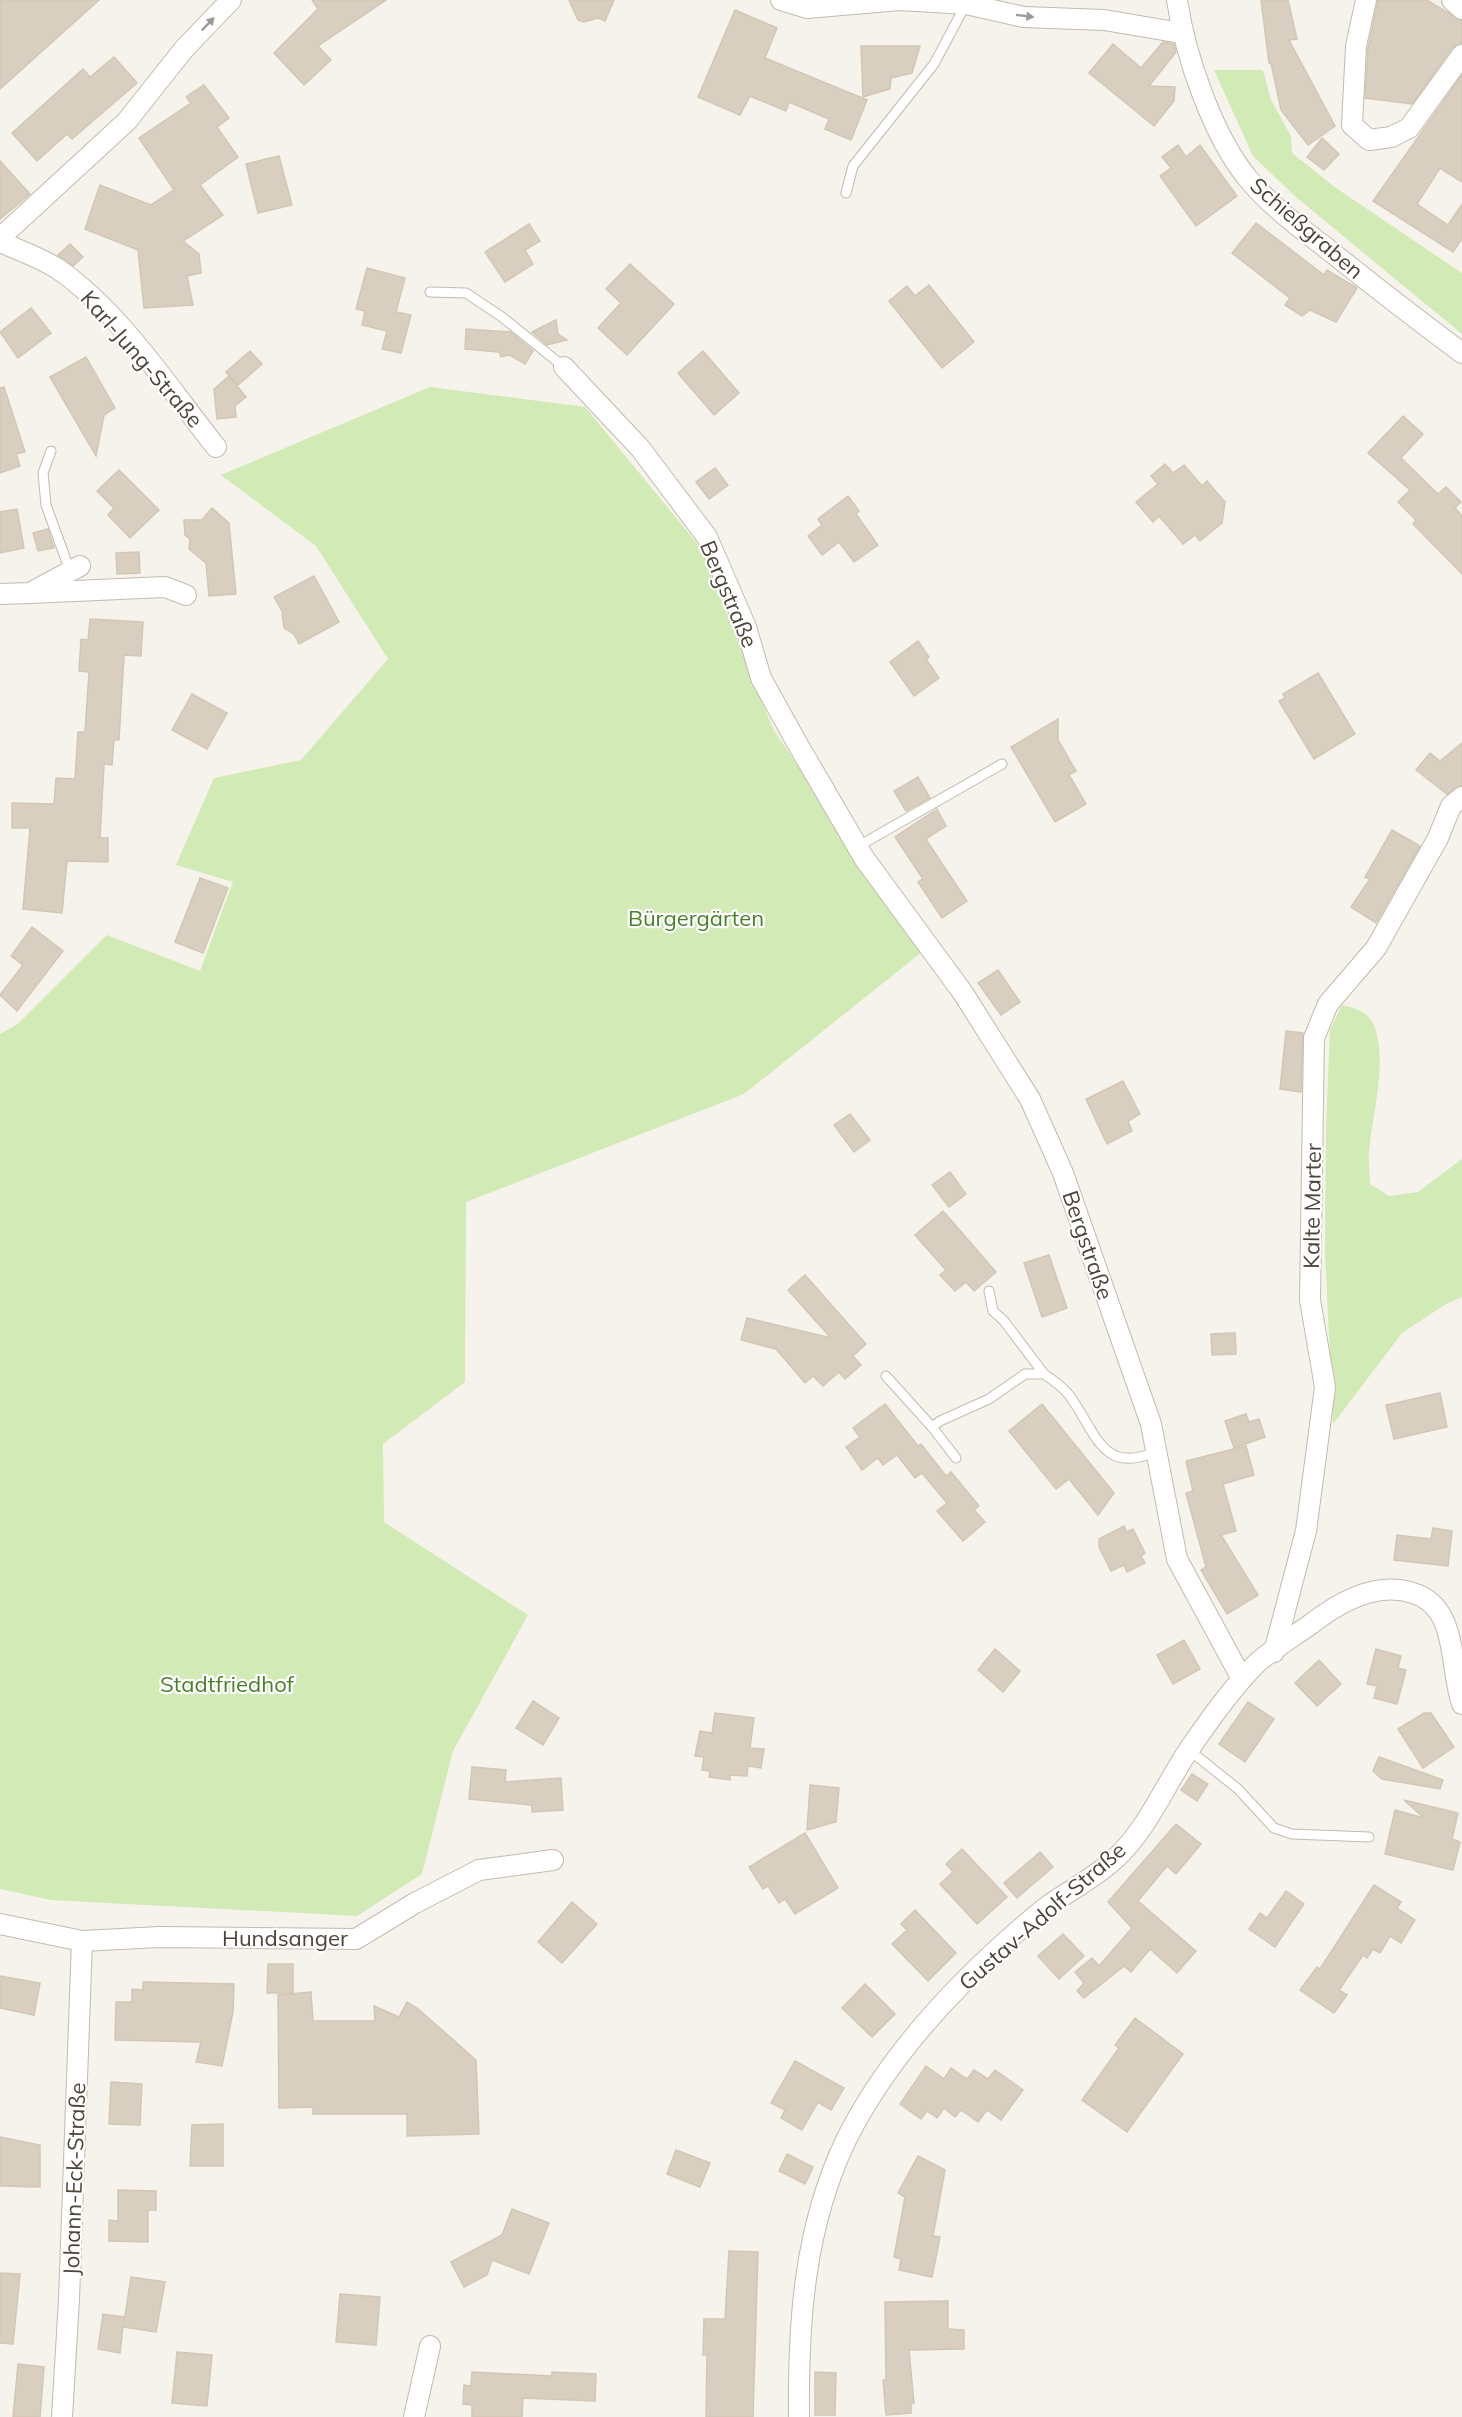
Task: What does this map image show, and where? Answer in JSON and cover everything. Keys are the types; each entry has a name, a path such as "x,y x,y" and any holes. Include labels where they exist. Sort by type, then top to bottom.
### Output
{"street":[{"name":"Karl-Jung-Straße","path":"216,447 113,319 80,286 56,268 0,240 127,121 184,49 231,0"},
{"path":"781,0 807,8 900,0 966,4 1024,17 1104,20 1181,33"},
{"name":"Schießgraben","path":"1177,0 1181,33 1215,123 1230,155 1250,182 1320,243 1462,353"},
{"path":"1365,0 1356,46 1352,125 1369,140 1391,137 1409,128 1462,55"},
{"path":"1452,0 1462,9"},
{"name":"Bergstraße","path":"564,367 640,448 707,537 746,627 762,678 857,847 963,993 1030,1099 1066,1184 1151,1424 1177,1559 1242,1679"},
{"path":"30,592 75,569"},
{"path":"0,594 165,587 186,595"},
{"name":"Kalte Marter","path":"1266,1657 1306,1531 1325,1387 1310,1300 1314,1038 1328,1004 1376,948 1438,838 1451,806 1462,798"},
{"name":"Gustav-Adolf-Straße","path":"799,2417 799,2363 805,2272 828,2183 846,2140 869,2100 894,2060 958,1989 1046,1908 1116,1858 1144,1822 1189,1750 1242,1679 1266,1657 1333,1607 1387,1590 1413,1593 1434,1604 1445,1621 1454,1674 1462,1704"},
{"name":"Hundsanger","path":"0,1924 82,1941 160,1937 356,1939 415,1903 479,1870 553,1860"},
{"name":"Johann-Eck-Straße","path":"62,2417 69,2299 82,1941"},
{"path":"414,2417 429,2346"}],"lane":[{"path":"846,193 853,166 934,64 966,4"},
{"path":"430,292 466,293 502,317 564,367"},
{"path":"51,451 43,472 46,504 75,569"},
{"path":"857,847 1002,764"},
{"path":"989,1291 993,1311 1004,1321 1044,1374 1069,1395 1090,1429 1113,1455 1137,1459 1155,1452"},
{"path":"932,1427 940,1420 989,1399 1025,1374 1044,1374"},
{"path":"886,1376 932,1427 956,1458"},
{"path":"1189,1750 1238,1789 1274,1828 1292,1834 1369,1837"}],"green space":[{"path":"1214,70 1263,70 1271,100 1291,136 1292,153 1336,188 1462,273 1462,334 1297,198 1253,156"},
{"path":"430,387 585,407 701,548 773,729 922,952 744,1094 466,1202 465,1382 383,1444 384,1522 528,1615 453,1751 422,1874 357,1916 51,1900 0,1889 0,1034 18,1024 107,935 200,971 233,882 176,865 214,778 301,760 388,659 316,546 221,475"},
{"path":"1342,1005 1368,1016 1378,1038 1380,1070 1369,1152 1370,1184 1389,1196 1418,1192 1462,1159 1462,1297 1446,1304 1402,1333 1333,1424 1325,1251 1326,1128 1330,1030"}],"building":[{"path":"0,0 99,0 0,89"},
{"path":"312,0 386,0 318,46 331,60 304,85 274,53 318,9"},
{"path":"569,0 614,0 605,21 598,18 584,22 578,20"},
{"path":"1261,0 1288,0 1297,39 1289,40 1335,126 1308,145 1281,110 1271,63 1269,63"},
{"path":"1378,0 1427,0 1462,21 1462,43 1452,48 1412,104 1365,98 1368,48"},
{"path":"735,10 777,28 765,58 867,100 851,140 825,129 829,119 789,102 786,111 750,96 740,115 698,97"},
{"path":"1163,42 1174,44 1176,52 1149,86 1175,87 1174,101 1154,126 1089,73 1113,44 1141,68"},
{"path":"861,46 920,46 912,73 891,78 890,89 863,97"},
{"path":"114,57 137,83 72,139 67,134 37,161 12,133 83,69 90,77"},
{"path":"1462,75 1462,182 1440,168 1417,204 1448,225 1462,204 1462,239 1453,252 1373,201"},
{"path":"204,85 229,118 217,127 238,157 200,185 223,215 183,241 199,254 201,273 187,276 193,305 144,308 138,250 85,229 100,185 151,205 174,190 139,138 191,103 186,97"},
{"path":"1322,138 1339,154 1324,170 1307,157"},
{"path":"1178,145 1186,157 1200,145 1237,196 1196,226 1160,176 1171,168 1162,157"},
{"path":"279,156 292,205 258,213 246,164"},
{"path":"0,161 30,194 0,219"},
{"path":"1256,223 1324,275 1327,270 1357,288 1336,322 1310,310 1302,316 1285,305 1290,298 1232,253"},
{"path":"529,224 540,241 525,250 533,264 505,282 485,252"},
{"path":"70,244 83,257 73,266 58,255"},
{"path":"630,264 674,304 627,355 598,328 621,303 606,289"},
{"path":"367,268 405,278 396,312 411,315 401,353 382,349 387,331 362,325 365,311 356,309"},
{"path":"929,285 974,342 942,368 889,301 907,286 915,296"},
{"path":"31,308 51,333 18,358 0,332"},
{"path":"556,320 558,334 567,340 547,345 532,332"},
{"path":"466,329 510,332 533,351 525,364 510,355 501,357 499,352 465,349"},
{"path":"250,351 262,364 238,385 226,372"},
{"path":"703,351 739,393 714,415 678,373"},
{"path":"86,357 115,408 104,415 96,456 50,377"},
{"path":"229,376 246,397 235,406 236,417 217,419 214,389"},
{"path":"4,387 25,452 16,454 20,466 0,473 0,388"},
{"path":"1403,416 1423,434 1401,458 1438,494 1446,487 1461,502 1455,508 1462,516 1462,574 1413,524 1416,520 1398,502 1410,490 1368,453"},
{"path":"1165,464 1173,473 1184,465 1202,486 1207,481 1225,502 1222,523 1200,541 1195,535 1183,544 1159,516 1153,522 1136,502 1158,484 1151,476"},
{"path":"715,468 728,485 709,499 696,482"},
{"path":"119,470 159,510 130,538 108,515 114,508 97,491"},
{"path":"848,496 859,511 856,514 878,545 854,562 839,542 822,555 808,536 822,525 818,519"},
{"path":"212,508 229,523 236,594 209,596 206,563 189,549 190,539 185,535 184,520 202,520"},
{"path":"17,509 24,548 0,553 0,512"},
{"path":"48,529 54,548 38,551 33,533"},
{"path":"139,552 140,573 117,574 116,553"},
{"path":"314,576 339,622 299,644 294,634 284,628 282,611 274,597"},
{"path":"90,619 143,622 141,656 124,655 119,740 114,740 112,765 104,764 100,838 108,838 108,862 67,861 62,913 23,909 30,828 12,828 12,803 54,804 56,778 75,779 78,732 85,732 89,672 79,671 81,639 88,640"},
{"path":"918,641 929,657 926,659 939,678 914,696 890,662"},
{"path":"1318,673 1355,734 1314,759 1279,701 1285,698 1283,694"},
{"path":"192,694 227,713 207,749 172,730"},
{"path":"1058,719 1058,740 1076,771 1069,775 1086,804 1055,822 1011,747"},
{"path":"1462,743 1462,785 1447,794 1416,770 1430,753 1440,761"},
{"path":"918,777 930,798 906,811 894,791"},
{"path":"937,809 946,826 927,838 927,841 967,901 942,918 918,882 923,879 895,837"},
{"path":"1392,830 1420,846 1376,923 1351,907 1370,879 1365,877"},
{"path":"200,878 228,888 203,953 175,942"},
{"path":"32,927 63,951 17,1011 0,995 23,965 11,956"},
{"path":"998,970 1020,1002 1001,1015 978,983"},
{"path":"1286,1031 1303,1033 1301,1092 1280,1089"},
{"path":"1123,1081 1140,1114 1128,1121 1132,1131 1107,1144 1086,1099"},
{"path":"850,1114 870,1140 854,1152 834,1125"},
{"path":"950,1172 966,1194 949,1207 932,1185"},
{"path":"943,1211 996,1272 974,1291 966,1282 955,1291 940,1275 946,1270 915,1235"},
{"path":"1049,1255 1067,1308 1042,1317 1024,1263"},
{"path":"805,1275 866,1344 853,1356 861,1365 845,1379 839,1372 823,1386 813,1376 805,1383 776,1349 741,1340 747,1318 831,1338 788,1290"},
{"path":"1235,1333 1236,1354 1212,1355 1211,1334"},
{"path":"1440,1393 1447,1427 1394,1439 1386,1405"},
{"path":"885,1404 918,1446 921,1444 946,1476 951,1472 979,1506 974,1510 985,1522 963,1541 937,1511 947,1503 922,1473 915,1478 897,1455 883,1465 878,1458 862,1470 846,1447 860,1437 853,1428"},
{"path":"1042,1404 1114,1493 1098,1515 1069,1479 1056,1489 1009,1431"},
{"path":"1246,1414 1249,1422 1259,1419 1265,1437 1234,1448 1225,1421"},
{"path":"1246,1446 1254,1475 1223,1484 1236,1531 1221,1535 1258,1595 1227,1614 1201,1570 1206,1567 1186,1493 1193,1491 1186,1461"},
{"path":"1124,1526 1127,1532 1133,1529 1145,1553 1141,1556 1145,1563 1127,1572 1124,1565 1111,1571 1099,1547 1099,1539"},
{"path":"1433,1528 1452,1531 1448,1566 1394,1560 1397,1535 1431,1539"},
{"path":"1184,1640 1200,1669 1173,1684 1157,1655"},
{"path":"995,1649 1020,1671 1003,1692 978,1670"},
{"path":"1376,1649 1401,1656 1398,1668 1406,1670 1397,1704 1374,1698 1377,1686 1367,1684"},
{"path":"1319,1660 1341,1684 1317,1706 1295,1683"},
{"path":"533,1701 559,1718 543,1745 516,1728"},
{"path":"1248,1702 1274,1719 1245,1762 1219,1744"},
{"path":"715,1713 754,1718 750,1748 764,1749 761,1768 748,1766 747,1776 730,1775 730,1780 709,1777 710,1771 702,1770 704,1757 695,1756 700,1731 712,1733"},
{"path":"1424,1713 1431,1713 1454,1747 1423,1768 1398,1729"},
{"path":"1379,1757 1443,1780 1440,1789 1382,1779 1373,1771"},
{"path":"472,1767 506,1770 505,1782 561,1778 563,1810 532,1812 532,1805 469,1799"},
{"path":"1192,1774 1208,1784 1197,1801 1181,1790"},
{"path":"810,1785 839,1788 836,1822 807,1830"},
{"path":"1404,1800 1458,1813 1452,1839 1460,1842 1453,1870 1385,1854 1395,1810 1424,1818"},
{"path":"1176,1824 1201,1844 1176,1874 1167,1866 1138,1901 1196,1951 1177,1973 1150,1949 1131,1972 1124,1966 1084,1998 1077,1991 1084,1983 1075,1972 1092,1958 1099,1966 1132,1928 1108,1902"},
{"path":"805,1833 838,1888 795,1914 785,1899 779,1903 768,1886 763,1889 749,1867"},
{"path":"962,1849 1007,1897 977,1924 940,1884 953,1872 946,1864"},
{"path":"1040,1852 1053,1867 1017,1898 1004,1883"},
{"path":"1374,1885 1401,1902 1397,1908 1415,1920 1401,1943 1390,1936 1380,1953 1373,1949 1367,1958 1363,1955 1339,1990 1347,1995 1334,2013 1300,1990 1317,1967 1320,1969"},
{"path":"1286,1891 1304,1904 1275,1947 1249,1929 1260,1913 1267,1918"},
{"path":"572,1902 597,1924 562,1963 538,1942"},
{"path":"915,1910 956,1953 928,1981 892,1944 907,1930 901,1924"},
{"path":"1063,1934 1084,1956 1059,1979 1038,1956"},
{"path":"268,1964 293,1964 293,1993 267,1993"},
{"path":"0,1976 40,1983 34,2015 0,2008"},
{"path":"143,1982 234,1984 233,2012 222,2066 196,2062 201,2042 115,2040 116,2002 132,2002 132,1989 143,1990"},
{"path":"865,1984 895,2014 872,2037 842,2008"},
{"path":"311,1992 313,2021 375,2021 374,2006 399,2017 407,2002 417,2008 476,2060 479,2134 407,2136 407,2114 313,2114 313,2107 279,2108 278,1995"},
{"path":"1135,2018 1183,2054 1127,2132 1082,2100 1119,2048 1115,2045"},
{"path":"795,2061 844,2088 831,2110 818,2102 802,2130 781,2118 785,2110 771,2103"},
{"path":"926,2066 944,2079 951,2068 967,2079 974,2070 988,2079 995,2070 1023,2090 1001,2120 987,2110 978,2122 961,2110 955,2117 944,2108 937,2118 927,2111 921,2119 900,2104"},
{"path":"111,2082 142,2084 140,2125 109,2124"},
{"path":"223,2124 223,2166 190,2166 192,2125"},
{"path":"0,2137 40,2145 40,2187 0,2186"},
{"path":"676,2150 710,2163 700,2187 667,2174"},
{"path":"787,2154 813,2167 805,2184 779,2171"},
{"path":"918,2156 945,2170 933,2236 940,2237 932,2277 899,2270 901,2259 894,2257 905,2197 898,2193"},
{"path":"118,2190 156,2191 156,2210 148,2210 148,2242 109,2241 109,2220 118,2221"},
{"path":"512,2209 549,2223 529,2274 492,2260 487,2275 464,2287 451,2262 502,2235"},
{"path":"729,2251 758,2252 753,2417 706,2417 707,2355 703,2355 704,2319 725,2319"},
{"path":"0,2273 20,2274 13,2344 0,2343"},
{"path":"131,2277 165,2282 156,2332 123,2327 120,2353 98,2349 103,2314 124,2317 124,2322"},
{"path":"340,2294 380,2297 376,2345 336,2342"},
{"path":"948,2301 948,2329 964,2330 964,2349 909,2350 914,2403 911,2404 911,2413 886,2415 883,2380 886,2380 885,2302"},
{"path":"177,2352 212,2355 207,2406 172,2403"},
{"path":"18,2364 44,2367 40,2417 13,2417"},
{"path":"472,2372 552,2376 552,2372 596,2374 595,2401 523,2398 522,2417 472,2417 472,2405 463,2404 464,2385 471,2386"},
{"path":"815,2372 836,2373 835,2415 815,2415"}],"park label":[{"name":"Bürgergärten","path":"696,918"},
{"name":"Stadtfriedhof","path":"227,1684"}]}
